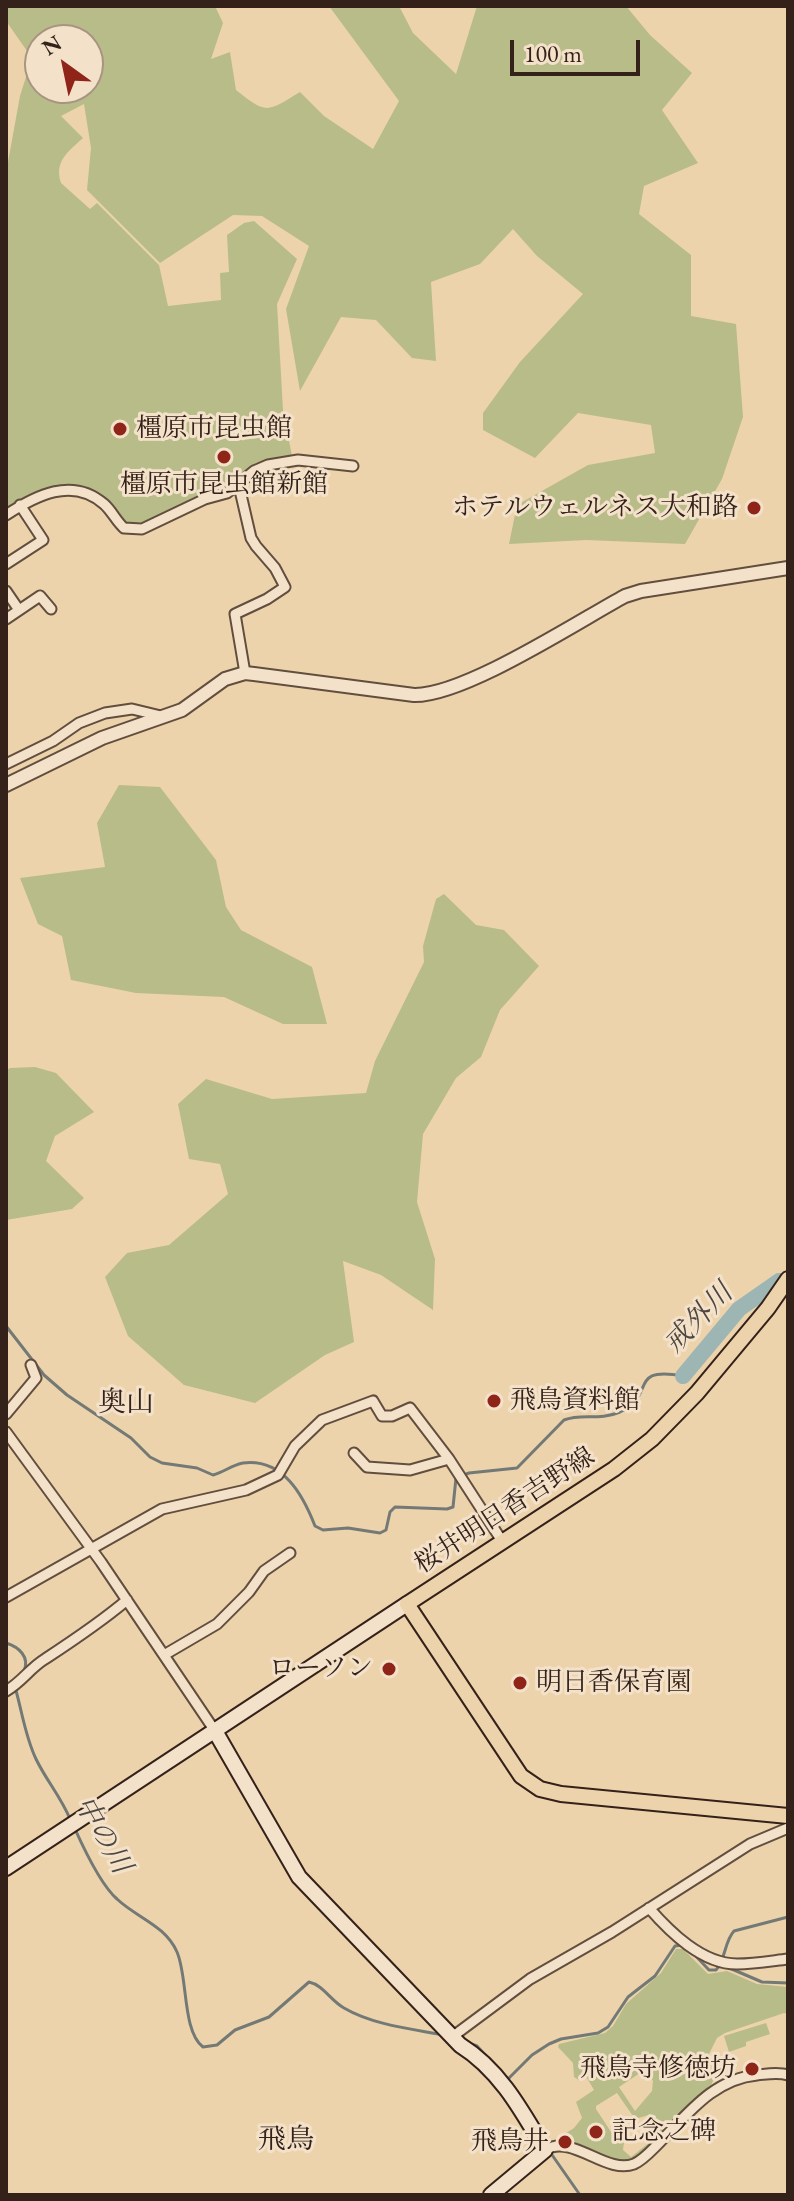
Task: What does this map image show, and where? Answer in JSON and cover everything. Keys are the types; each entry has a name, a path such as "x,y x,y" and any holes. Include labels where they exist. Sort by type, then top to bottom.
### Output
{"main road":[{"name":"桜井明日香吉野線","path":"788,1279 768,1308 697,1393 652,1439 614,1469 407,1604 521,1776 540,1789 561,1794 788,1816"},
{"path":"6,1868 407,1604"},
{"path":"215,1731 299,1877 452,2037 507,2087 545,2150 491,2195"}],"street":[{"path":"6,515 43,493 82,493 98,500 124,528 133,530 149,526 239,486 261,468 290,460 353,466"},
{"path":"239,486 251,538 275,568 285,587 235,614 245,673"},
{"path":"6,564 43,540 20,505"},
{"path":"6,785 102,738 166,717 190,705 215,684 245,673 414,695 439,693 633,593 658,586 788,568"},
{"path":"6,591 19,610"},
{"path":"6,619 40,596 51,609"},
{"path":"6,764 53,741 79,723 105,713 132,709 166,717"},
{"path":"6,1414 36,1378 31,1365"},
{"path":"6,1597 162,1509 246,1490 280,1472 295,1446 322,1420 373,1401 382,1416 392,1416 410,1408 449,1459 502,1541"},
{"path":"8,1437 127,1600 215,1731"},
{"path":"354,1453 367,1467 410,1470 449,1459"},
{"path":"164,1655 217,1624 249,1592 264,1571 290,1553"},
{"path":"8,1690 20,1683 42,1661 96,1626 127,1600"},
{"path":"452,2037 530,1979 750,1844 788,1828"},
{"path":"649,1908 673,1935 702,1953 734,1964 788,1959"},
{"path":"545,2150 552,2146 565,2147 620,2165 630,2165 648,2153 718,2087 747,2076 788,2075"}],"green space":[{"path":"6,6 215,6 223,23 211,59 230,52 236,90 254,104 267,108 300,92 324,116 373,149 399,101 329,6 399,6 413,33 456,74 477,6 626,6 650,35 692,73 662,110 698,163 644,186 639,214 691,255 691,316 736,324 743,417 722,479 685,544 586,540 509,544 517,505 588,465 655,453 651,425 578,413 535,458 483,430 483,413 520,362 583,294 537,256 513,229 480,264 431,282 436,361 412,358 376,320 341,317 300,391 286,309 309,246 262,216 233,215 160,263 87,190 91,148 84,104 104,104 104,24 24,24 24,47 6,21"},
{"path":"24,83 24,104 84,104 61,116 83,138 61,163 61,183 90,209 97,203 159,265 168,306 221,300 220,273 229,272 227,235 244,223 254,221 297,259 277,304 283,410 292,456 255,463 228,489 151,522 127,523 104,499 76,487 40,492 6,509 6,162"},
{"path":"119,785 160,787 216,860 226,907 241,930 312,967 327,1024 283,1024 224,997 136,993 71,980 62,936 38,924 20,878 105,867 97,823"},
{"path":"444,894 476,925 504,930 539,966 500,1010 481,1057 456,1078 423,1134 417,1202 435,1259 433,1310 381,1275 343,1261 354,1342 325,1355 255,1403 184,1385 128,1336 105,1277 127,1253 169,1245 228,1194 220,1164 189,1159 178,1104 206,1079 272,1099 366,1093 375,1061 424,962 423,946 436,899"},
{"path":"35,1067 56,1073 94,1112 55,1136 46,1161 84,1198 72,1209 6,1220 6,1071 10,1068"},
{"path":"676,1949 683,1949 708,1974 727,1971 757,1984 788,1987 788,2014 717,2038 709,2054 715,2075 711,2086 659,2140 636,2159 622,2162 567,2143 563,2135 582,2118 576,2102 594,2090 587,2078 579,2080 574,2077 573,2063 558,2047 559,2044 605,2033 626,2004 661,1973","holes":["640,2073 650,2076 652,2091 635,2111 619,2087","617,2093 635,2119 649,2115 644,2128 650,2142 631,2157 623,2150 624,2142 615,2138 596,2109"]},
{"path":"766,2023 770,2034 729,2052 724,2036"}],"waterway":[{"name":"戒外川","path":"683,1376 739,1309 779,1281"},
{"name":"戒外川","path":"6,1326 44,1375 67,1395 131,1438 150,1457 162,1463 197,1468 213,1475 243,1463 269,1466 290,1481 315,1526 323,1530 348,1528 380,1533 386,1530 390,1512 395,1507 453,1507 456,1478 469,1473 517,1468 564,1420 620,1412 638,1398 648,1379 666,1374 683,1376"},
{"name":"中の川","path":"6,1643 22,1653 26,1661 24,1671"},
{"name":"中の川","path":"15,1687 32,1750 70,1819"},
{"name":"中の川","path":"75,1829 93,1866 111,1893 158,1928 172,1943 180,1963 188,2017 196,2039 203,2047 217,2045 235,2030 269,2017 309,1982 319,1986 344,2008 367,2019 444,2035"},
{"name":"中の川","path":"692,1952 709,1970 716,1970 734,1931 788,1917"},
{"name":"中の川","path":"504,2075 508,2079 532,2055 549,2044 598,2033 608,2027 628,1997 655,1976 675,1946 683,1945"},
{"path":"727,1967 762,1982 788,1983"},
{"name":"中の川","path":"466,2042 477,2046 488,2058"},
{"path":"550,2152 580,2195"}],"place":[{"name":"橿原市昆虫館","path":"120,429"},
{"name":"橿原市昆虫館新館","path":"224,457"},
{"name":"ホテルウェルネス大和路","path":"754,508"},
{"name":"飛鳥資料館","path":"494,1401"},
{"name":"ローソン","path":"389,1669"},
{"name":"明日香保育園","path":"520,1683"},
{"name":"飛鳥寺修徳坊","path":"752,2069"},
{"name":"記念之碑","path":"596,2132"},
{"name":"飛鳥井","path":"565,2142"}],"district":[{"name":"奥山","path":"126,1403"},
{"name":"飛鳥","path":"286,2140"}]}
